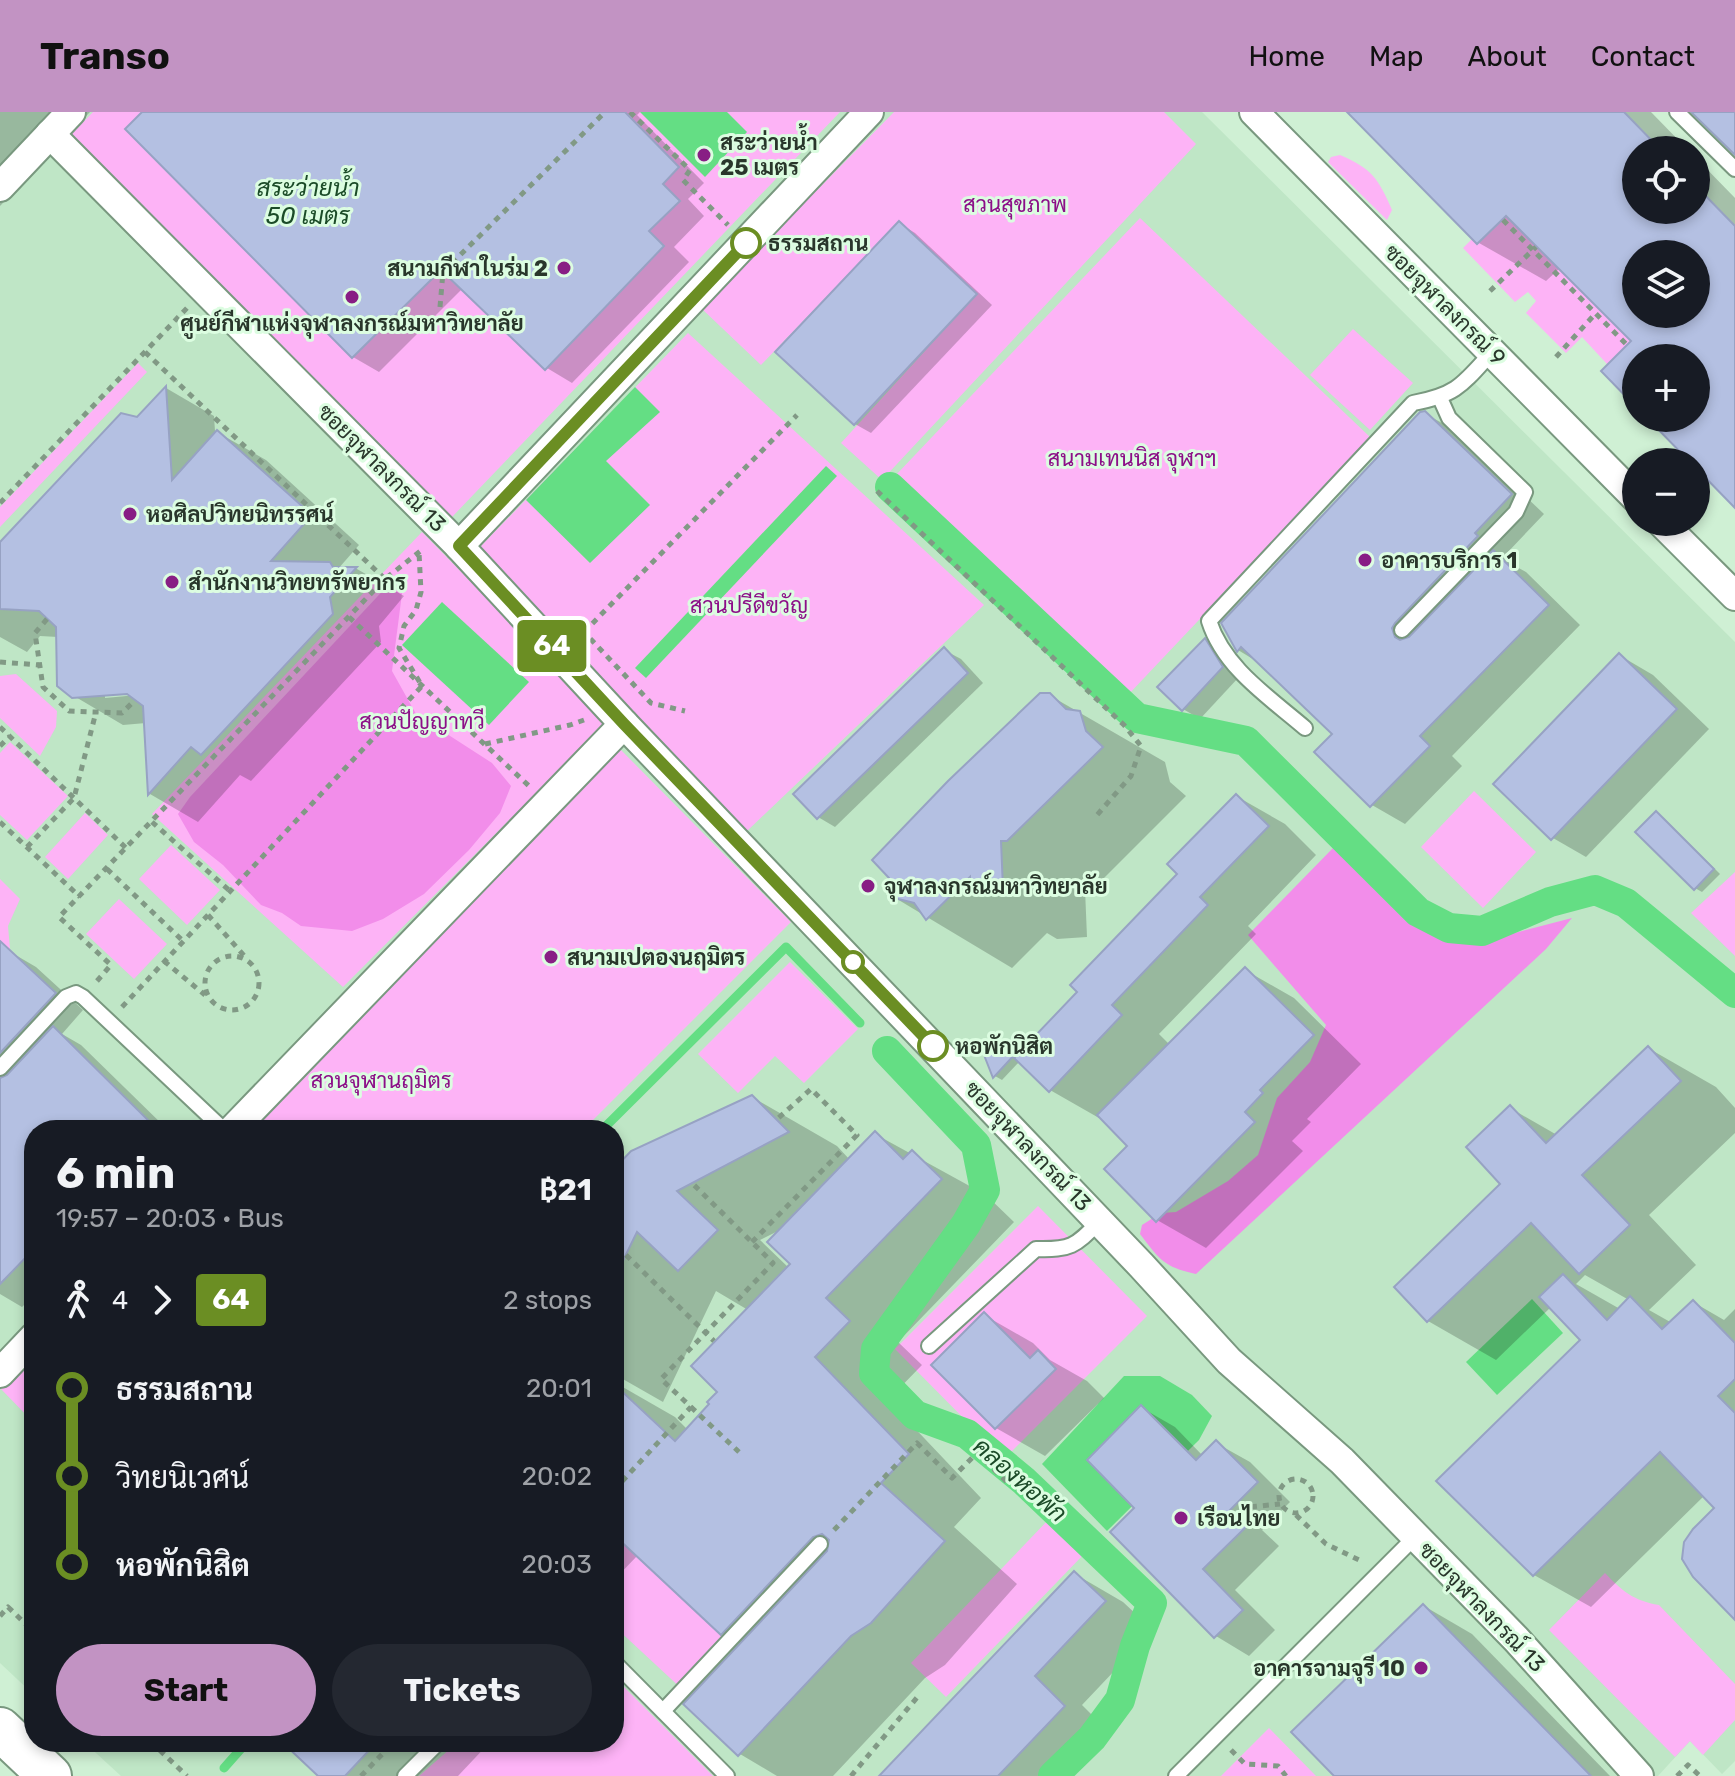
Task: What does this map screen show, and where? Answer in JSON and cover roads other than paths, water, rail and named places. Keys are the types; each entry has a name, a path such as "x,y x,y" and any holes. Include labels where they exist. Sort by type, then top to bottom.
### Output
{"main road":[{"path":"0,1729 24,1752"},
{"path":"24,1752 50,1776"}],"street":[{"path":"0,187 71,112"},
{"path":"459,546 869,112"},
{"name":"ซอยจุฬาลงกรณ์ 9","path":"1254,112 1622,484"},
{"name":"ซอยจุฬาลงกรณ์ 13","path":"50,134 459,546 617,717 1100,1221 1229,1361 1342,1461 1516,1639 1639,1776"},
{"path":"1675,536 1735,596"},
{"path":"242,1120 547,803 617,717"},
{"path":"0,1373 24,1348"}],"lane":[{"path":"1677,112 1690,121 1735,169"},
{"path":"1305,728 1229,661 1215,639 1209,621 1413,403 1440,398 1462,385 1492,352"},
{"path":"1402,630 1516,512 1525,492 1449,418 1440,398"},
{"path":"0,1068 72,993 83,997 213,1120"},
{"path":"929,1346 1036,1249 1065,1250 1082,1240 1100,1221"},
{"path":"1176,1776 1415,1537"},
{"path":"663,1711 820,1544"},
{"path":"624,1672 727,1776"},
{"path":"405,1776 429,1752"}],"waterway":[{"path":"890,487 1137,718 1246,741 1418,912 1449,928 1482,931 1550,902 1595,890 1626,903 1735,993"},
{"path":"612,1120 786,947 860,1023"},
{"name":"คลองหอพัก","path":"887,1051 976,1145 985,1190 966,1224 876,1349 874,1373 915,1415 967,1434 1024,1481 1152,1603 1135,1646 1120,1700 1092,1738 1053,1776"},
{"path":"224,1768 238,1752"}],"place":[{"name":"สระว่ายน้ำ 25 เมตร","path":"704,155"},
{"name":"ธรรมสถาน","path":"746,243"},
{"name":"สนามกีฬาในร่ม 2","path":"564,268"},
{"name":"ศูนย์กีฬาแห่งจุฬาลงกรณ์มหาวิทยาลัย","path":"352,297"},
{"name":"หอศิลปวิทยนิทรรศน์","path":"130,514"},
{"name":"อาคารบริการ 1","path":"1365,560"},
{"name":"สำนักงานวิทยทรัพยากร","path":"172,582"},
{"name":"จุฬาลงกรณ์มหาวิทยาลัย","path":"868,886"},
{"name":"สนามเปตองนฤมิตร","path":"551,957"},
{"name":"หอพักนิสิต","path":"933,1046"},
{"name":"เรือนไทย","path":"1181,1518"},
{"name":"อาคารจามจุรี 10","path":"1421,1668"}],"water label":[{"name":"สระว่ายน้ำ 50 เมตร","path":"308,202"}],"park label":[{"name":"สวนสุขภาพ","path":"1015,204"},
{"name":"สนามเทนนิส จุฬาฯ","path":"1132,458"},
{"name":"สวนปรีดีขวัญ","path":"749,605"},
{"name":"สวนปัญญาทวี","path":"422,721"},
{"name":"สวนจุฬานฤมิตร","path":"381,1080"}]}
